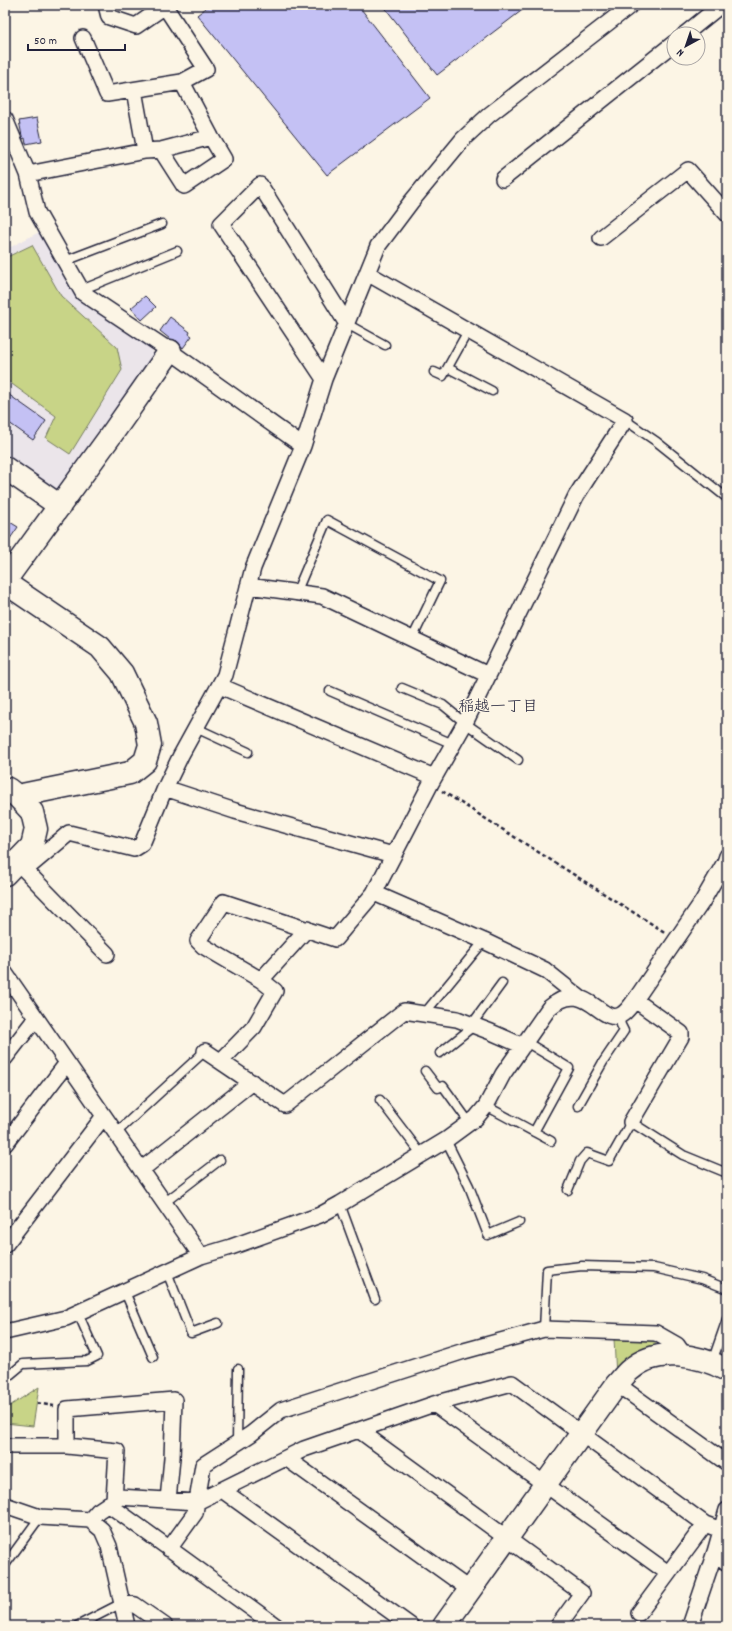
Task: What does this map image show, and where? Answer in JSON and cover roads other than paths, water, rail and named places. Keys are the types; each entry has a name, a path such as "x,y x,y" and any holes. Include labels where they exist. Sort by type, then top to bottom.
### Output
{"street":[{"path":"83,38 108,94 182,82 206,69 165,5 136,26 109,17 106,5"},
{"path":"16,869 69,833 134,849 142,844 165,788 225,675 253,568 303,446 324,379 378,246 411,202 464,139 489,115 631,5"},
{"path":"695,26 721,5"},
{"path":"503,179 666,49"},
{"path":"161,150 184,186 224,159 182,82"},
{"path":"134,90 145,151"},
{"path":"5,119 28,174 38,212 83,294 170,351 303,446"},
{"path":"28,174 145,151 161,150 211,137"},
{"path":"601,238 688,170 727,214"},
{"path":"324,379 221,224 260,185 347,324"},
{"path":"221,1061 254,1027 275,991 261,980 203,946 198,941 224,902 336,939 374,893 432,780 465,723 546,561 576,496 625,420 367,273"},
{"path":"11,792 130,773 145,761 150,745 146,723 122,673 100,647 10,586 6,578 60,506 170,351"},
{"path":"5,468 60,506"},
{"path":"248,586 322,596 488,675"},
{"path":"220,686 432,780"},
{"path":"165,788 235,811 393,855"},
{"path":"11,792 32,812 36,829 32,846 16,869"},
{"path":"374,893 484,941 545,970 580,998 611,1016 619,1016 635,1000 677,940 715,882 726,862 727,856"},
{"path":"16,869 107,954"},
{"path":"261,980 307,929"},
{"path":"7,982 36,1018 201,1256"},
{"path":"5,1332 53,1322 78,1313 201,1256 232,1247 320,1215 340,1204 446,1140 476,1118 486,1106 503,1074 549,1008 557,1001 570,996 580,998"},
{"path":"631,1122 681,1037 681,1033 635,1000"},
{"path":"205,1051 285,1105 404,1011 457,1019 524,1044"},
{"path":"5,1058 36,1018"},
{"path":"5,1144 67,1062"},
{"path":"141,1170 252,1082"},
{"path":"5,1245 104,1116"},
{"path":"169,1549 195,1514 203,1465 251,1434 281,1410 464,1351 544,1329 656,1333 677,1344 684,1355"},
{"path":"444,1626 617,1384 630,1370 643,1362 657,1357 684,1355 720,1366"},
{"path":"90,1520 98,1511 119,1497 197,1502 304,1449 434,1404 512,1383 705,1524 721,1530"},
{"path":"617,1384 727,1463"},
{"path":"67,1446 66,1409 174,1400 172,1458 168,1500"},
{"path":"434,1404 668,1573"},
{"path":"360,1430 508,1537 582,1593 558,1626"},
{"path":"5,1446 67,1446 117,1451 111,1502"},
{"path":"286,1458 470,1590"},
{"path":"222,1490 411,1626"},
{"path":"111,1502 169,1549 276,1626"},
{"path":"5,1505 40,1516 90,1520 102,1530 109,1546 127,1626"},
{"path":"690,1626 715,1552 727,1510"},
{"path":"639,1613 705,1524"},
{"path":"715,1552 727,1563"},
{"path":"122,1603 135,1605 165,1626"}],"lane":[{"path":"65,261 162,224"},
{"path":"81,290 177,251"},
{"path":"347,324 385,345"},
{"path":"434,372 443,376 468,331"},
{"path":"448,368 492,391"},
{"path":"625,420 657,442 727,498"},
{"path":"296,593 327,520 440,581 412,639"},
{"path":"402,688 443,705 465,723 518,760"},
{"path":"330,691 453,744"},
{"path":"196,728 248,752"},
{"path":"424,1014 484,941"},
{"path":"440,1052 473,1025 502,983"},
{"path":"578,1106 603,1062 624,1031 620,1025 619,1016"},
{"path":"524,1044 569,1068 534,1132"},
{"path":"116,1133 205,1051"},
{"path":"425,1071 438,1088 443,1086 469,1122"},
{"path":"380,1100 422,1155"},
{"path":"486,1106 551,1141"},
{"path":"568,1190 580,1161 587,1153 609,1160 631,1122 683,1155 727,1173"},
{"path":"446,1140 469,1186 488,1235 519,1222"},
{"path":"164,1203 220,1160"},
{"path":"340,1204 374,1300"},
{"path":"544,1329 547,1270 582,1266 654,1268 702,1279 727,1288"},
{"path":"167,1272 191,1333 218,1323"},
{"path":"125,1292 153,1357"},
{"path":"5,1379 23,1364 87,1361 97,1356 78,1313"},
{"path":"720,1366 727,1320"},
{"path":"237,1442 238,1369"},
{"path":"5,1566 40,1516"},
{"path":"77,1626 122,1603"}],"district":[{"name":"稲越一丁目","path":"498,705"}]}
